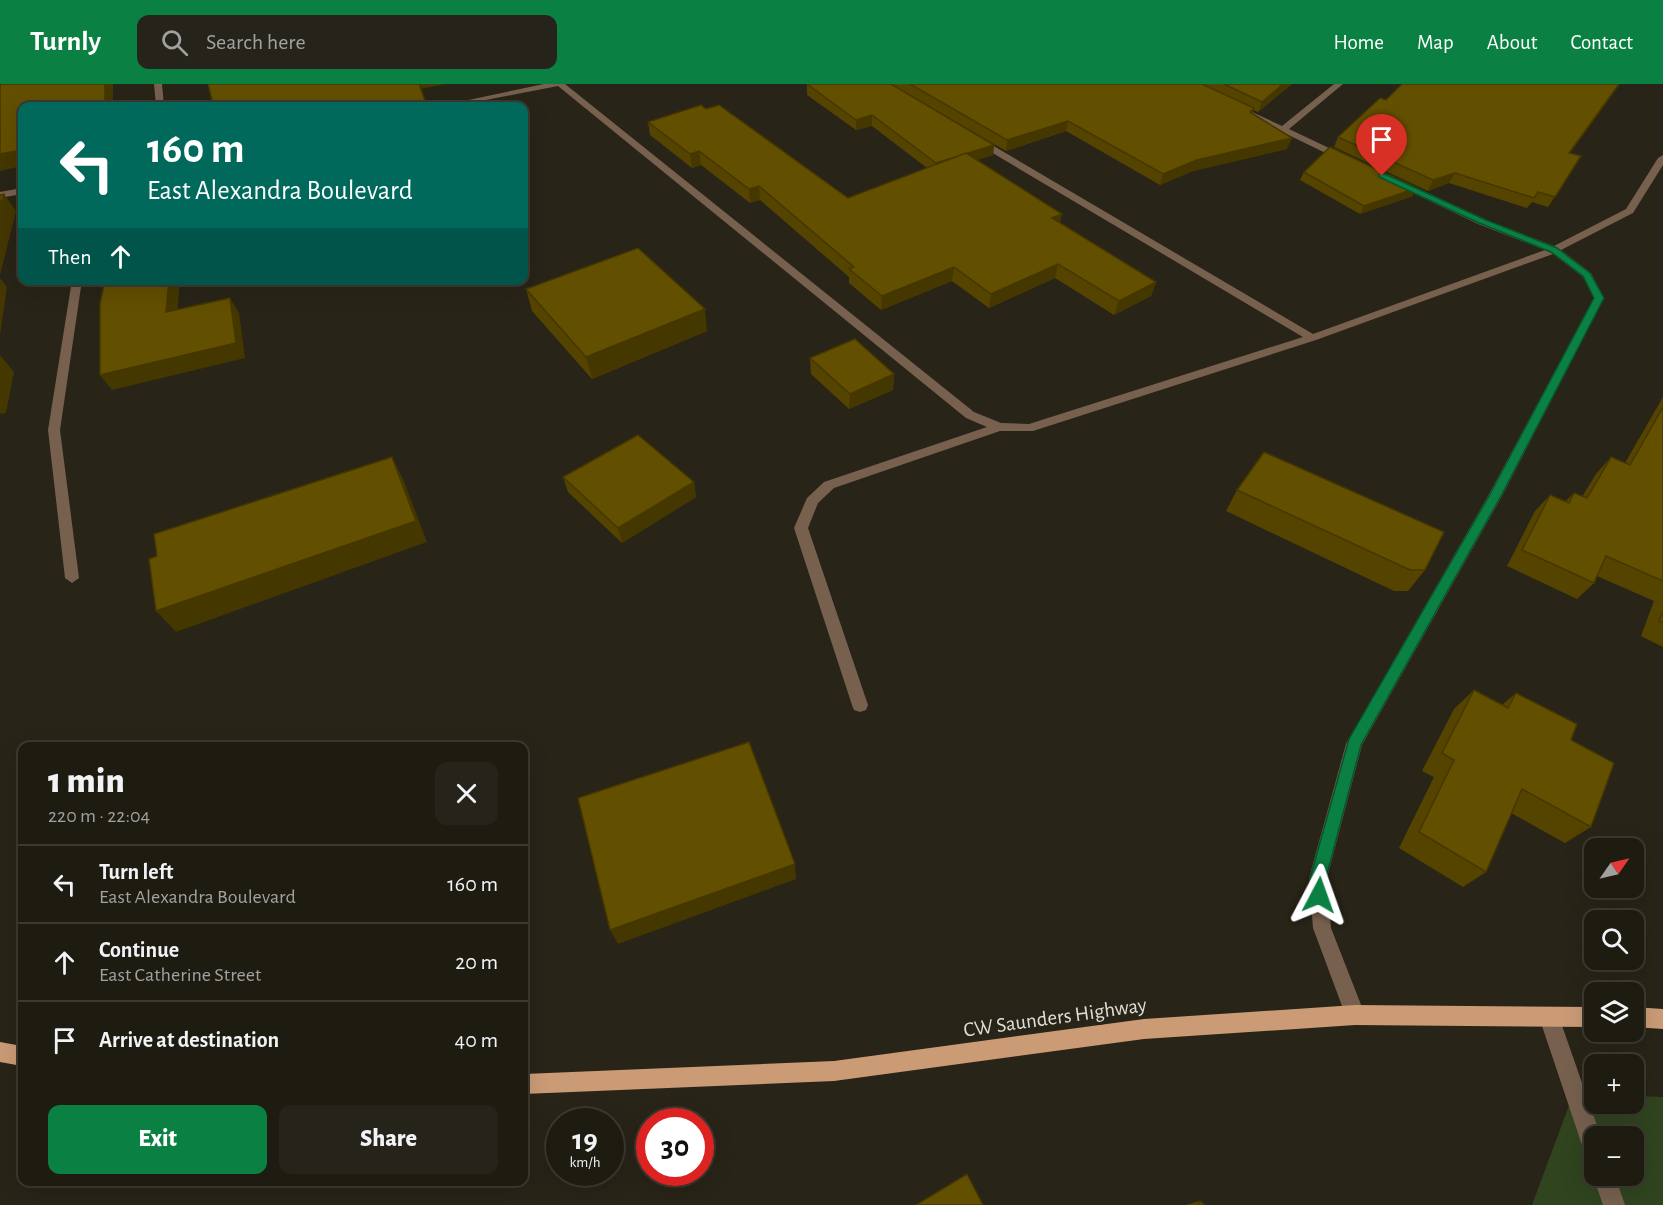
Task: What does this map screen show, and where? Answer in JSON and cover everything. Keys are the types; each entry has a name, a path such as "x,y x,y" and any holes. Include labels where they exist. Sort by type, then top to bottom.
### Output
{"main road":[{"name":"CW Saunders Highway","path":"528,1084 834,1071 1144,1029 1354,1015 1584,1017"},
{"path":"1644,1018 1663,1019"},
{"path":"0,1052 18,1055"}],"street":[{"path":"158,84 160,102"},
{"path":"465,102 558,84 970,415 999,427 1029,428 1312,338 1554,250 1630,211 1663,158"},
{"path":"1281,130 1339,84"},
{"path":"1239,109 1356,164"},
{"path":"969,136 1312,338"},
{"path":"1354,1015 1322,928 1318,878 1354,744 1495,496 1599,298 1587,275 1554,250 1482,222 1387,178"},
{"path":"0,195 18,192"},
{"path":"72,578 54,430 76,285"},
{"path":"860,705 801,528 812,501 829,485 999,427"},
{"path":"1549,1017 1586,1126"},
{"path":"1607,1186 1614,1205"}],"green space":[{"path":"1574,1092 1584,1092 1584,1114 1644,1114 1644,1096 1663,1097 1663,1205 1532,1205"}],"building":[{"path":"0,84 105,84 105,102 18,102 18,151 0,154"},
{"path":"208,84 419,84 426,102 207,101 212,100"},
{"path":"807,84 891,84 994,145 936,163 872,115 856,120"},
{"path":"910,84 1202,84 1254,108 1250,112 1292,138 1197,160 1163,174 1068,121 1007,140"},
{"path":"1224,84 1283,84 1262,102"},
{"path":"1402,84 1619,84 1569,153 1581,156 1555,197 1538,192 1534,198 1455,173 1433,180 1338,137 1380,98 1386,100"},
{"path":"701,105 706,109 719,105 848,198 966,153 1062,214 1052,218 1156,282 1119,301 1058,264 991,294 954,267 882,296 849,269 854,267 759,186 749,189 699,151 690,154 648,122"},
{"path":"1330,147 1417,188 1364,206 1304,172"},
{"path":"4,194 0,207 0,195"},
{"path":"638,248 705,309 586,357 526,289"},
{"path":"104,285 169,285 166,312 230,298 236,343 100,375 100,304"},
{"path":"855,339 894,374 850,394 810,358"},
{"path":"1663,407 1663,581 1606,556 1594,583 1522,550 1550,495 1569,503 1574,493 1587,498 1611,457 1630,465"},
{"path":"638,435 694,482 618,528 563,477"},
{"path":"1264,452 1444,532 1425,570 1410,570 1237,490"},
{"path":"392,457 416,521 156,611 149,559 157,556 154,534"},
{"path":"1474,690 1508,708 1516,693 1577,724 1571,740 1614,763 1591,827 1522,789 1486,872 1419,832 1454,760 1442,753"},
{"path":"749,742 795,864 610,930 578,798"},
{"path":"967,1174 983,1205 916,1205"}],"route":[{"path":"1319,895 1318,878 1354,744 1495,496 1599,298 1587,275 1554,250 1482,222 1382,176"}]}
